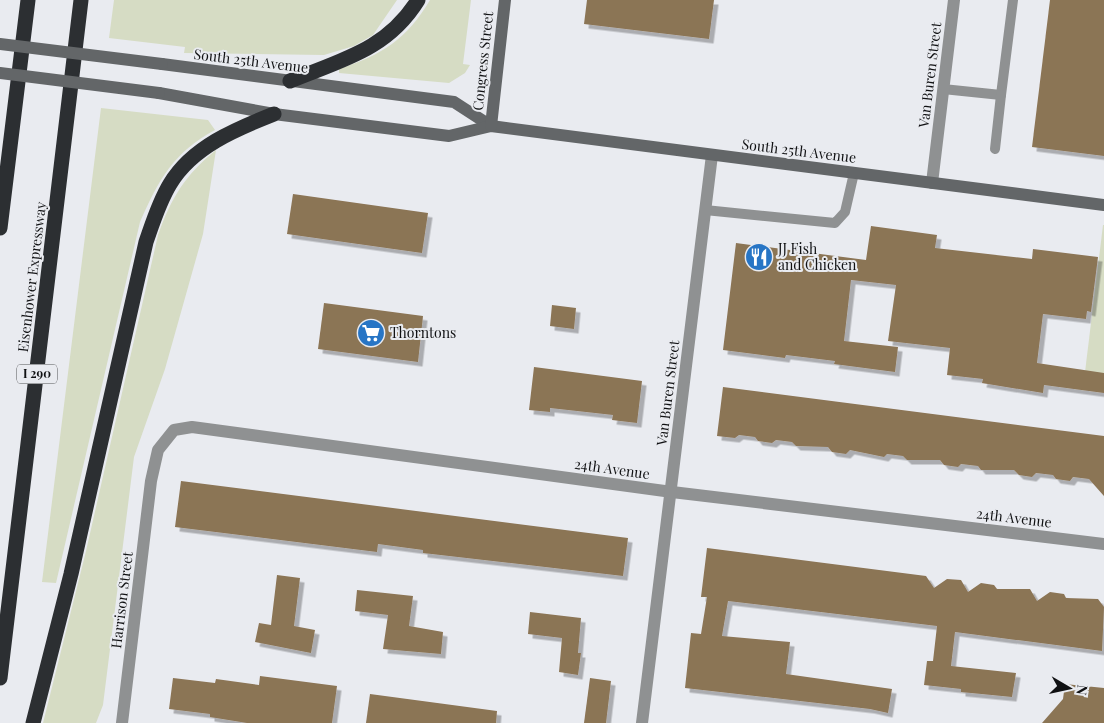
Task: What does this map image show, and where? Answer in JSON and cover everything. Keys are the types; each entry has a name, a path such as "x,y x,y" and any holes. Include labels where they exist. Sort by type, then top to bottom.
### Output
{"highway":[{"path":"0,228 28,0"},
{"name":"Eisenhower Expressway","path":"0,678 81,0"},
{"path":"290,81 359,54 375,44 391,33 409,14 418,0"},
{"path":"33,723 71,574 146,242 161,200 176,176 211,142 242,126 274,114"},
{"path":"0,157 10,140"}],"main road":[{"name":"Congress Street","path":"490,126 505,0"},
{"name":"South 25th Avenue","path":"0,44 454,102 490,126"},
{"name":"South 25th Avenue","path":"0,73 159,94 274,114 450,136 490,126 1104,205"}],"street":[{"name":"Van Buren Street","path":"932,183 954,0"},
{"name":"Van Buren Street","path":"642,723 672,492 712,155"},
{"name":"24th Avenue","path":"151,481 158,450 174,430 192,427 672,492 1104,544"},
{"name":"Harrison Street","path":"122,723 151,481"}],"lane":[{"path":"995,148 1013,0"},
{"path":"943,89 1002,95"},
{"path":"705,210 835,223 845,212 854,173"}],"green space":[{"path":"114,0 397,0 373,35 354,46 324,55 184,53 185,47 109,38"},
{"path":"430,0 471,0 463,64 470,65 465,73 449,83 339,73 339,69 368,58 392,44 412,25"},
{"path":"101,108 208,120 215,130 188,148 169,168 140,222 56,583 42,582"},
{"path":"216,150 203,234 165,369 134,457 103,705 96,723 43,723 86,551 158,235 168,210 180,188 205,159"},
{"path":"1104,225 1104,375 1085,372"}],"building":[{"path":"587,0 714,0 709,39 584,24"},
{"path":"1050,0 1104,0 1104,156 1032,147"},
{"path":"293,194 428,213 422,253 287,234"},
{"path":"871,226 937,235 935,248 1032,259 1033,249 1098,257 1091,312 1087,311 1086,319 1043,314 1037,363 1104,373 1104,393 1044,385 1043,393 982,383 983,379 947,375 950,348 888,341 896,285 851,280 844,341 898,347 895,372 834,364 835,361 786,355 785,358 723,350 736,243 866,260"},
{"name":"Thorntons","path":"324,303 423,316 418,362 318,349"},
{"path":"552,305 576,308 574,329 550,326"},
{"path":"534,367 642,381 637,423 612,420 613,415 550,408 550,412 529,410"},
{"path":"723,387 1104,436 1104,496 1089,479 1073,477 1070,481 1056,479 1053,475 1036,473 1032,477 1019,475 1014,470 981,470 978,466 961,464 958,467 944,465 940,460 907,460 903,456 887,454 884,457 850,450 846,454 832,452 828,447 796,446 792,442 776,440 772,443 758,441 755,437 739,435 735,438 717,436"},
{"path":"181,481 628,538 623,576 423,553 423,550 378,544 377,552 175,527"},
{"path":"707,548 926,576 934,588 947,579 961,580 968,592 981,583 994,585 997,589 1030,589 1037,601 1050,592 1064,594 1066,598 1098,599 1104,607 1102,651 955,632 951,666 1016,673 1012,697 961,692 961,689 924,685 927,661 933,661 937,626 728,601 722,636 790,642 786,674 892,689 888,713 870,709 685,688 691,633 701,634 707,597 701,597"},
{"path":"277,575 300,578 294,626 315,630 311,653 255,642 259,623 271,625"},
{"path":"357,590 413,596 409,626 443,632 441,654 383,649 388,615 355,611"},
{"path":"530,612 581,618 578,653 581,653 578,675 559,672 562,638 528,634"},
{"path":"260,676 337,686 332,723 247,723 210,717 210,714 169,709 173,678 215,683 216,679 259,685"},
{"path":"590,678 611,681 606,723 584,723"},
{"path":"1065,684 1104,688 1104,723 1042,723 1063,699"},
{"path":"370,694 497,711 496,723 366,723"}],"place":[{"name":"JJ Fish and Chicken","path":"759,257"},
{"name":"Thorntons","path":"371,333"}]}
